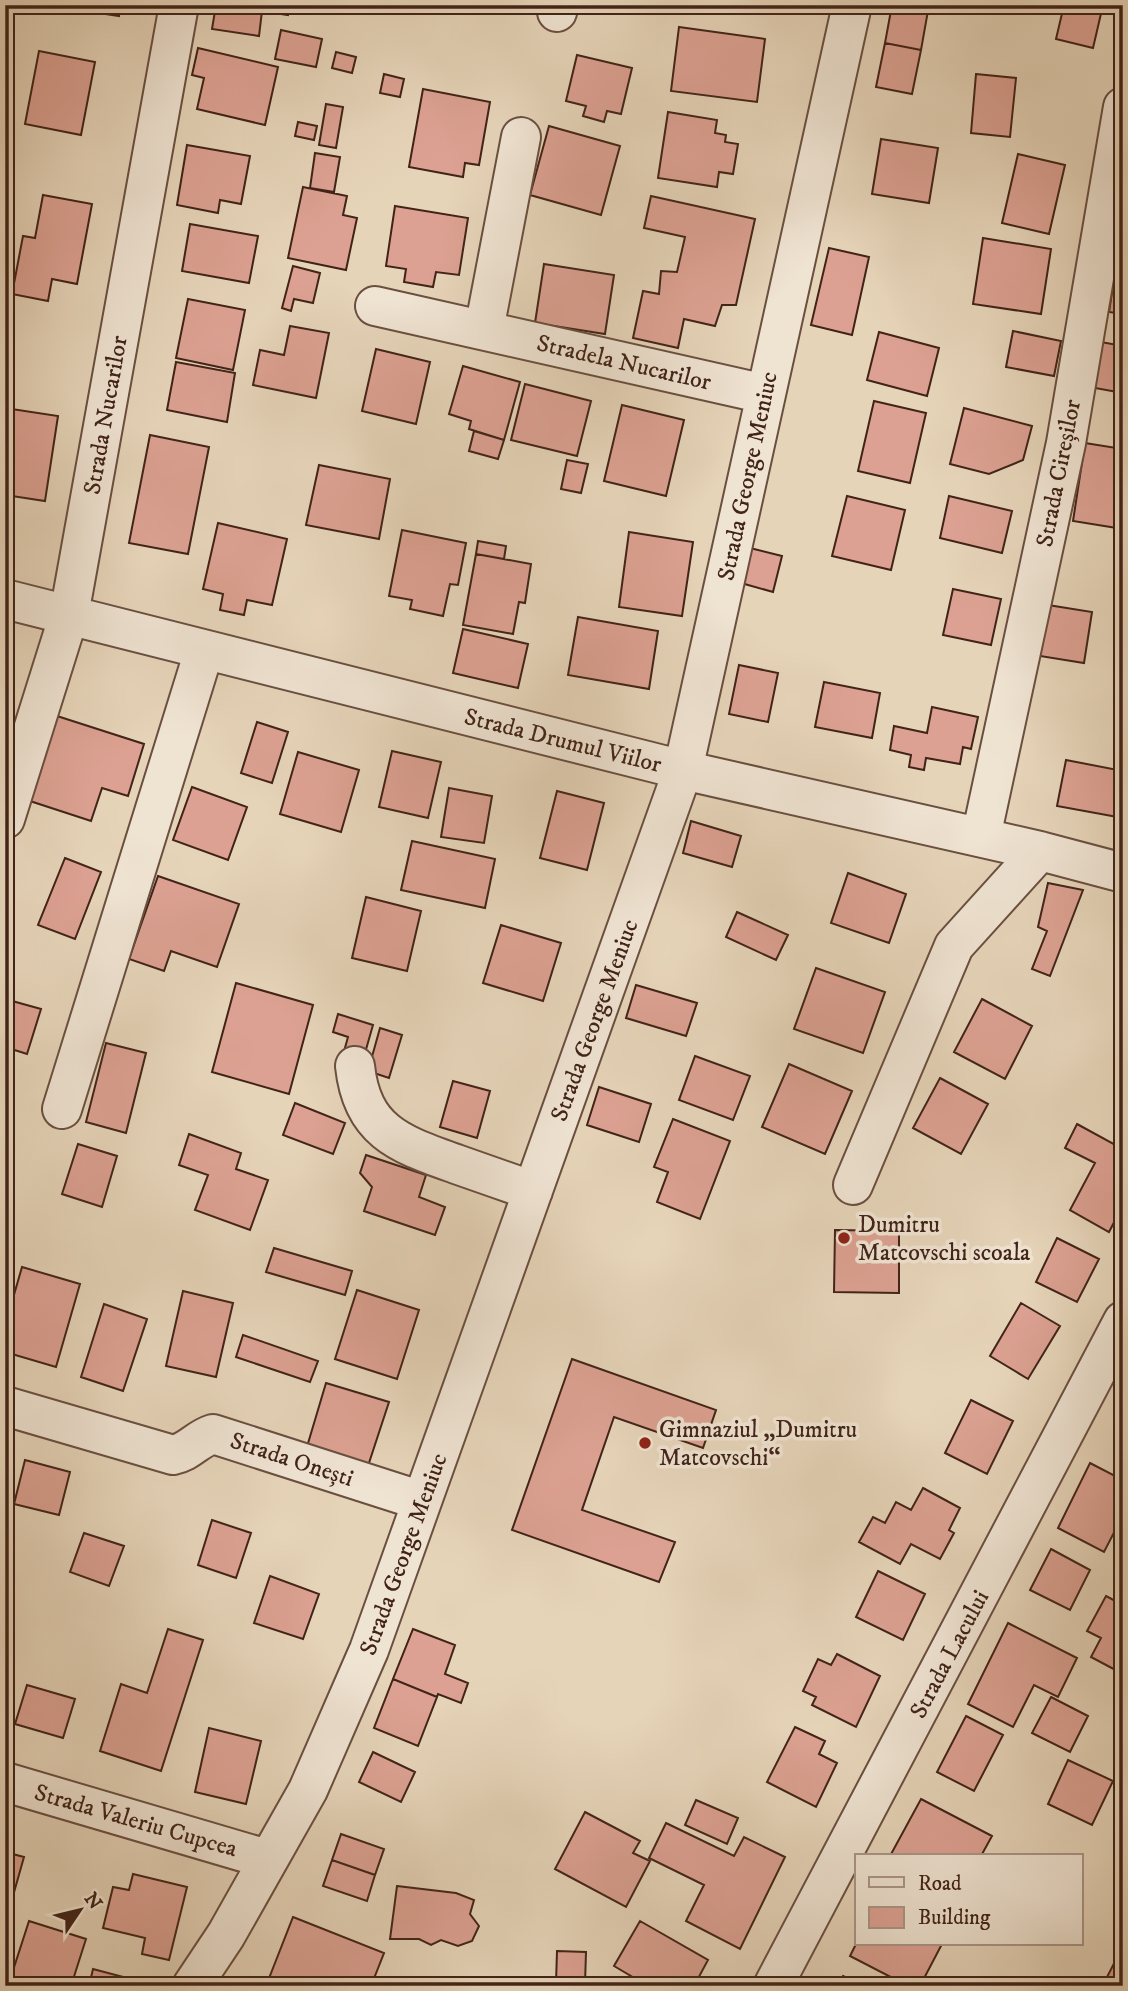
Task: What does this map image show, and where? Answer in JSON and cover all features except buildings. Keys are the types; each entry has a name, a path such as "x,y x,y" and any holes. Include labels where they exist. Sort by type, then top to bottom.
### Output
{"street":[{"name":"Strada Nucarilor","path":"5,819 69,615 179,5"},
{"name":"Strada George Meniuc","path":"192,1986 226,1935 307,1790 369,1650 683,770 852,5"},
{"name":"Strada Cireșilor","path":"981,837 1066,443 1123,107"},
{"path":"484,330 521,137"},
{"name":"Stradela Nucarilor","path":"376,306 765,394"},
{"name":"Strada Drumul Viilor","path":"5,599 683,770 981,837 1123,873"},
{"path":"62,1108 204,651"},
{"path":"853,1185 954,946 1040,851"},
{"path":"355,1066 357,1089 369,1114 386,1133 410,1147 533,1191"},
{"name":"Strada Lacului","path":"773,1986 1123,1321"},
{"name":"Strada Onești","path":"5,1406 173,1455 183,1453 199,1438 213,1434 422,1501"},
{"name":"Strada Valeriu Cupcea","path":"5,1782 267,1859"}],"place":[{"name":"Dumitru Matcovschi scoala","path":"844,1238"},
{"name":"Gimnaziul „Dumitru Matcovschi“","path":"645,1443"}]}
